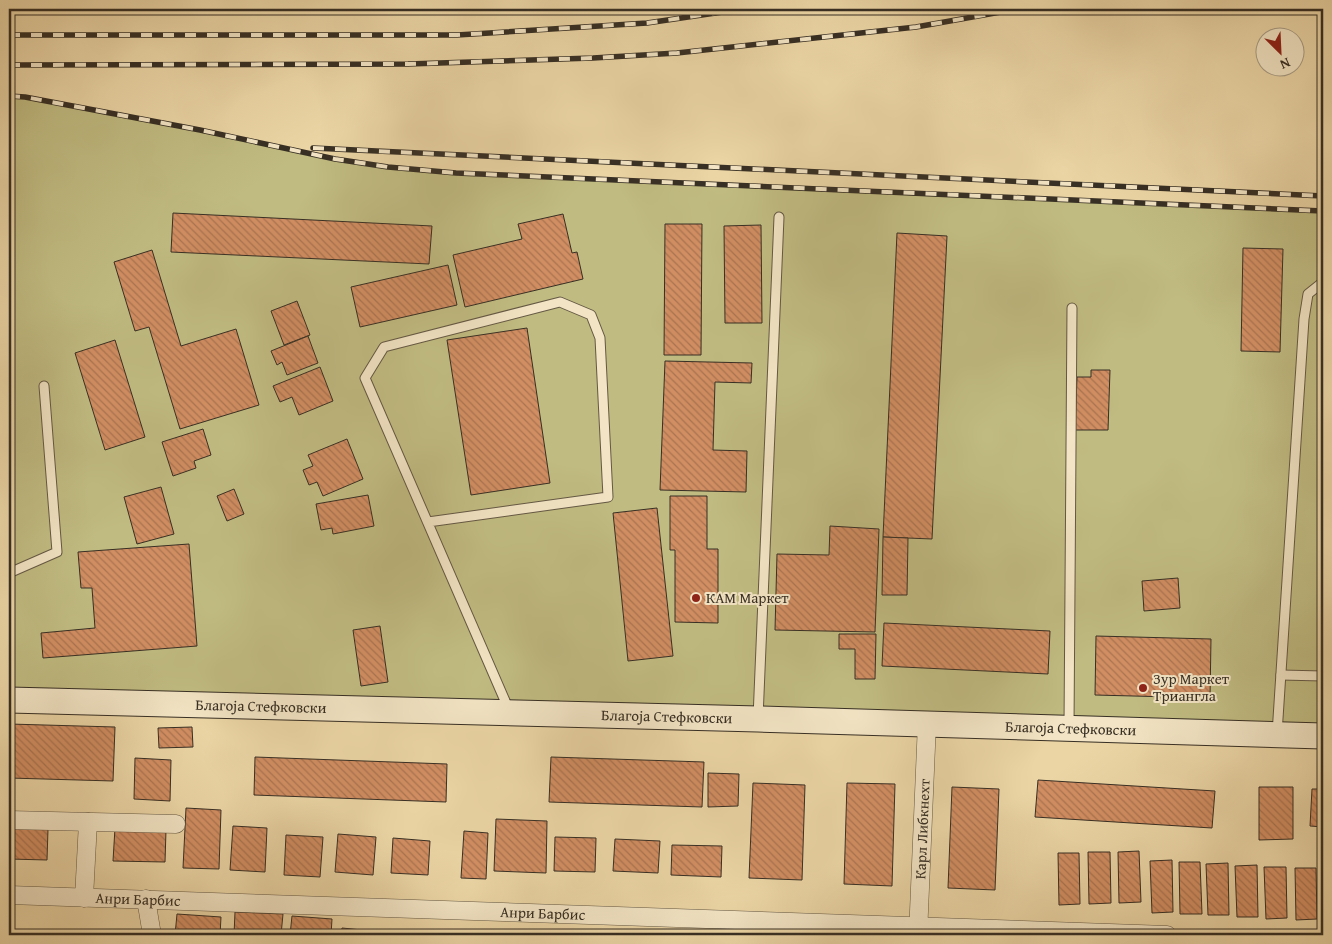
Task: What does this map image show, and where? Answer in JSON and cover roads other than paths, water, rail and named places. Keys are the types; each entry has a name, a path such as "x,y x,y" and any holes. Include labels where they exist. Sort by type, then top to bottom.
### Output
{"main road":[{"name":"Благоја Стефковски","path":"9,700 927,723 1323,736"}],"street":[{"name":"Карл Либкнехт","path":"918,931 927,723"},
{"path":"9,820 176,824"},
{"path":"84,898 88,822"},
{"name":"Анри Барбис","path":"9,895 918,931 1167,935"},
{"path":"146,899 152,935"}],"lane":[{"path":"758,719 779,217"},
{"path":"1277,734 1304,319 1308,294 1323,282"},
{"path":"428,522 608,497 600,338 591,315 560,302 384,347 365,378 510,712"},
{"path":"1069,728 1072,308"},
{"path":"9,573 56,552 44,386"},
{"path":"1281,674 1323,676"}],"railway":[{"path":"9,35 457,35 647,23 743,9"},
{"path":"9,65 408,64 593,58 677,53 916,27 1018,9"},
{"path":"9,96 25,97 200,130 335,159 388,167 456,173 1323,211"},
{"path":"313,148 1323,196"}],"place":[{"name":"КАМ Маркет","path":"696,598"},
{"name":"Зур Маркет Триангла","path":"1143,688"}]}
